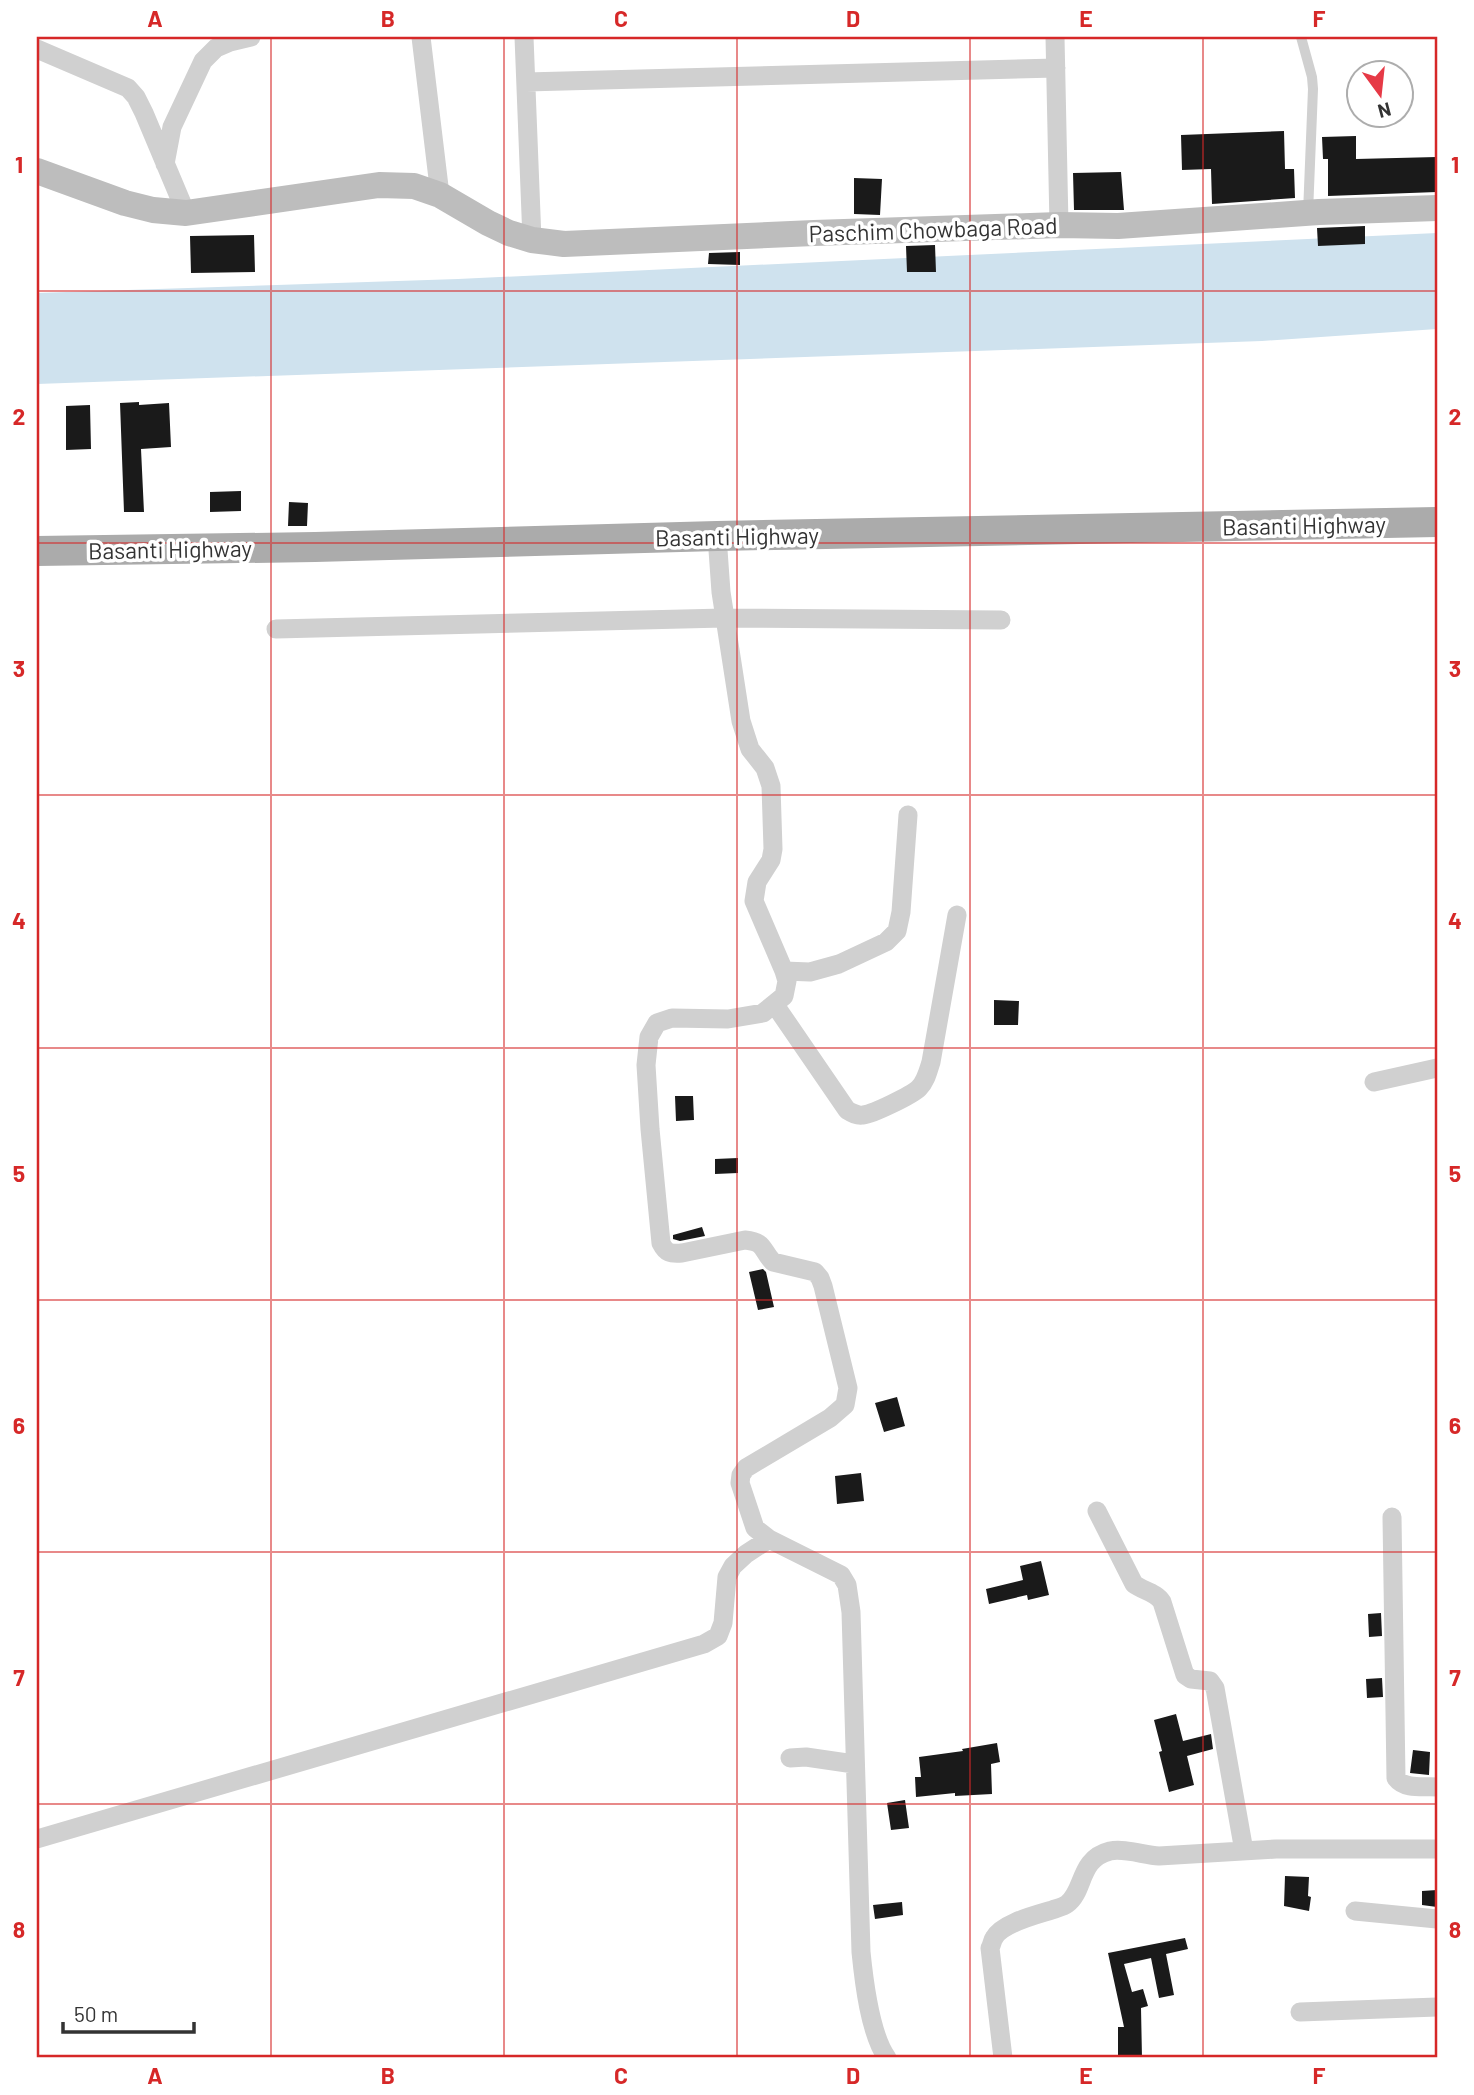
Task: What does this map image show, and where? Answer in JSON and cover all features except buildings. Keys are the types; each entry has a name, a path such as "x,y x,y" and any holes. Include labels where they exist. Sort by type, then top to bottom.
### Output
{"main road":[{"name":"Basanti Highway","path":"37,551 301,547 718,548 1437,522"}],"street":[{"path":"165,164 172,127 203,61 216,48 251,37"},
{"path":"421,37 440,195"},
{"path":"524,37 532,240"},
{"path":"1055,37 1059,225"},
{"path":"39,50 128,88 136,97 186,213"},
{"path":"526,82 1056,68"},
{"name":"Paschim Chowbaga Road","path":"37,171 153,211 186,213 379,185 414,186 440,195 509,233 532,240 564,244 1059,225 1118,226 1308,213 1437,208"},
{"path":"718,548 725,624 745,736 750,749 765,768 771,786 773,849 771,860 757,882 754,901 787,981 784,996 769,1009 728,1019 672,1017 657,1023 649,1037 646,1065 661,1243 665,1251 671,1254 745,1240 755,1241 763,1245 774,1262 816,1272 823,1286 845,1373 848,1396 845,1405 839,1412 746,1468 740,1483 755,1528 769,1539 841,1575 847,1585 851,1612 862,1970 878,2046 887,2058"},
{"path":"276,629 1001,620"},
{"path":"784,971 810,972 839,964 886,942 897,931 901,912 908,815"},
{"path":"769,1009 847,1110 855,1115 864,1115 905,1098 918,1090 926,1080 957,915"},
{"path":"1374,1082 1437,1068"},
{"path":"1097,1511 1134,1584 1159,1597 1162,1602 1185,1675 1191,1679 1210,1681 1215,1688 1244,1851"},
{"path":"1392,1517 1396,1778 1400,1784 1407,1786 1437,1787"},
{"path":"37,1839 704,1644 718,1636 723,1623 727,1577 733,1566 769,1539"},
{"path":"790,1758 806,1757 854,1764"},
{"path":"1003,2058 990,1948 994,1937 1006,1927 1066,1905 1075,1896 1082,1876 1091,1863 1108,1852 1123,1850 1159,1856 1276,1849 1437,1849"},
{"path":"1355,1911 1437,1919"},
{"path":"1300,2011 1437,2007"}],"lane":[{"path":"1301,37 1313,89 1308,213"}],"water":[{"path":"1437,233 1437,329 1262,341 37,384 37,293 458,279"}]}
